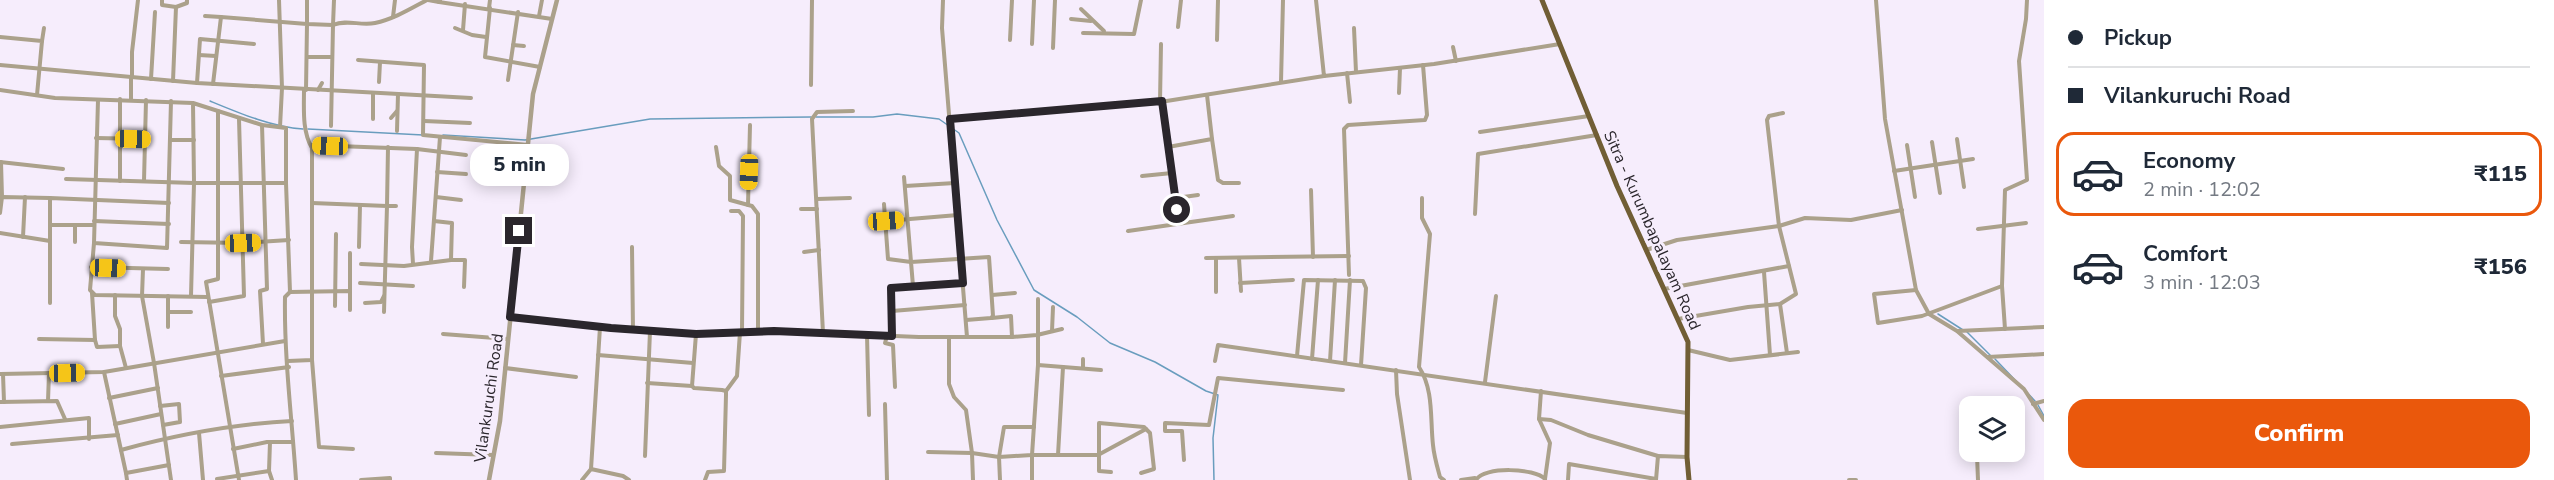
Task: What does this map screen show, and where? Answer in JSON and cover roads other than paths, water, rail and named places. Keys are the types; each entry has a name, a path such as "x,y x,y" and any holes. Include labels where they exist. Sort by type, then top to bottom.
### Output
{"main road":[{"name":"Sitra - Kurumbapalayam Road","path":"1542,0 1646,250 1688,342 1687,458 1689,480"}],"street":[{"path":"131,99 132,52 138,0"},
{"path":"162,0 162,5 176,7 187,3 187,0"},
{"path":"279,0 282,88 280,126"},
{"path":"307,0 305,128 310,145 312,360 320,447 353,449"},
{"path":"331,126 334,0"},
{"path":"393,18 395,0"},
{"path":"205,16 280,20 307,24 333,25 343,21 372,24 393,18 427,0 464,3 552,19"},
{"path":"490,0 485,57 540,67"},
{"path":"539,16 542,0"},
{"name":"Vilankuruchi Road","path":"489,480 505,368 533,94 557,0"},
{"path":"811,85 812,0"},
{"path":"943,0 942,28 967,337"},
{"path":"1010,40 1012,0"},
{"path":"1032,44 1034,0"},
{"path":"1053,48 1055,0"},
{"path":"1083,33 1134,34 1141,0"},
{"path":"1178,27 1179,0"},
{"path":"1217,40 1218,0"},
{"path":"1281,82 1283,0"},
{"path":"1316,0 1324,76"},
{"path":"1876,0 1885,119 1916,290 1929,314 1962,331 1991,357 2036,403 2044,420"},
{"path":"2006,328 2002,286 2005,190 2027,180 2019,61 2027,0"},
{"path":"463,30 464,3"},
{"path":"173,81 176,7"},
{"path":"1081,9 1104,32"},
{"path":"151,79 154,12"},
{"path":"508,80 518,12"},
{"path":"213,84 221,17"},
{"path":"1071,19 1081,22 1091,21"},
{"path":"37,95 44,28"},
{"path":"455,28 472,35 486,37"},
{"path":"1354,28 1356,72"},
{"path":"0,37 42,41"},
{"path":"197,83 200,39 254,44"},
{"path":"1161,44 1161,102 1179,223"},
{"path":"950,119 1161,102 1281,82 1456,61 1560,44"},
{"path":"513,45 524,46"},
{"path":"1453,47 1456,61"},
{"path":"199,55 216,56"},
{"path":"307,57 332,57"},
{"path":"358,60 424,65 423,134 440,137 528,141"},
{"path":"379,82 380,62"},
{"path":"0,65 197,83 471,98"},
{"path":"1349,275 1344,129 1348,125 1425,120 1427,115 1423,65"},
{"path":"1399,93 1400,68"},
{"path":"1347,73 1350,102"},
{"path":"318,90 322,83"},
{"path":"0,90 98,100 131,99 193,103 239,119 286,128 290,292"},
{"path":"373,93 373,119"},
{"path":"397,131 398,94"},
{"path":"1207,95 1218,180 1222,183 1239,183"},
{"path":"120,99 120,181"},
{"path":"98,100 94,243 90,290 94,340 97,347 120,346"},
{"path":"144,181 146,100"},
{"path":"94,243 167,248 171,101"},
{"path":"191,296 194,183 193,103"},
{"path":"391,118 397,110"},
{"path":"218,111 218,279 206,282 238,478"},
{"path":"823,333 813,117 817,112 823,111 853,111"},
{"path":"1678,319 1780,304 1796,294 1779,226 1767,120 1769,116 1783,113"},
{"path":"1480,132 1589,116"},
{"path":"92,293 94,295 191,296 209,299 244,296 239,119"},
{"path":"424,121 470,123"},
{"path":"262,125 267,243 267,289 260,291 263,344"},
{"path":"748,205 750,125"},
{"path":"1475,214 1478,153 1597,135"},
{"path":"431,261 440,137"},
{"path":"96,138 146,139"},
{"path":"1168,147 1212,139"},
{"path":"171,140 194,140"},
{"path":"1957,140 1964,187"},
{"path":"1932,142 1940,193"},
{"path":"310,145 388,147 466,155"},
{"path":"1908,145 1915,197"},
{"path":"384,312 388,147"},
{"path":"716,147 719,165 729,176 730,200 752,206 758,214 758,331"},
{"path":"413,264 417,149"},
{"path":"1894,171 1973,159"},
{"path":"0,213 1,162 63,169"},
{"path":"437,171 466,174"},
{"path":"1142,176 1172,173"},
{"path":"904,177 913,286"},
{"path":"66,179 170,183 286,183"},
{"path":"905,186 955,183"},
{"path":"1311,190 1313,256"},
{"path":"1176,198 1198,195"},
{"path":"2,197 169,203"},
{"path":"23,237 25,197"},
{"path":"436,197 461,200"},
{"path":"50,198 50,303"},
{"path":"817,199 850,198"},
{"path":"1422,198 1422,218 1430,234 1419,367 1423,373 1433,413 1433,444 1440,477 1444,480"},
{"path":"312,203 396,206"},
{"path":"884,204 888,259 911,262 989,257 993,316 991,318"},
{"path":"359,247 360,205"},
{"path":"801,209 817,209"},
{"path":"1646,250 1677,240 1779,226 1805,218 1851,220 1902,210"},
{"path":"705,480 708,472 724,471 726,391 737,376 740,332 742,332 742,216 739,211 731,211"},
{"path":"886,221 958,216"},
{"path":"1128,231 1233,216"},
{"path":"434,221 452,223 451,260"},
{"path":"1978,229 2026,223"},
{"path":"50,225 169,224"},
{"path":"75,225 75,242"},
{"path":"0,233 50,241"},
{"path":"335,306 336,234"},
{"path":"181,242 267,243 289,240"},
{"path":"632,247 633,330"},
{"path":"804,252 819,250"},
{"path":"350,253 350,310"},
{"path":"1206,258 1349,256"},
{"path":"1216,258 1216,292"},
{"path":"1239,258 1241,291"},
{"path":"360,264 386,266 465,260 464,287"},
{"path":"1664,289 1789,266"},
{"path":"91,267 168,269"},
{"path":"143,269 142,296 171,480"},
{"path":"1764,272 1770,355"},
{"path":"1298,356 1302,283 1307,279 1350,280 1365,283 1361,365"},
{"path":"1240,282 1293,280"},
{"path":"1312,359 1318,280"},
{"path":"1330,361 1335,280"},
{"path":"1345,363 1350,280"},
{"path":"360,283 413,286"},
{"path":"895,387 893,345 885,342 889,336 892,311 890,289 963,283"},
{"path":"1916,290 1874,294 1878,323 1929,314 2002,286"},
{"path":"296,480 289,367 285,340 285,297 290,292 350,291"},
{"path":"992,296 1014,292"},
{"path":"115,295 115,316 120,329 120,346 126,368"},
{"path":"168,296 168,327"},
{"path":"365,303 381,302 385,296"},
{"path":"1485,382 1496,296"},
{"path":"1032,480 1038,365 1038,299"},
{"path":"1780,304 1787,353"},
{"path":"892,311 965,305"},
{"path":"1052,332 1053,308"},
{"path":"168,312 191,312"},
{"path":"966,320 1011,316 1012,337"},
{"path":"510,317 696,334 758,331 889,336 1012,337 1037,335 1062,329"},
{"path":"582,480 591,469 600,327"},
{"path":"1962,331 2044,327"},
{"path":"645,456 650,331"},
{"path":"443,334 508,339"},
{"path":"693,386 696,334"},
{"path":"867,335 869,415"},
{"path":"949,337 949,384 954,397 966,410 973,480"},
{"path":"39,339 94,340"},
{"path":"65,419 57,401 2,402 2,374 104,372 285,340"},
{"path":"1215,361 1218,345 1687,413"},
{"path":"1688,350 1730,360 1798,351"},
{"path":"1991,357 2044,354"},
{"path":"598,355 693,363"},
{"path":"1083,359 1083,368"},
{"path":"288,361 312,360"},
{"path":"1038,365 1101,370"},
{"path":"221,376 289,367"},
{"path":"1058,454 1063,367"},
{"path":"505,368 576,377"},
{"path":"1396,370 1397,394 1410,480"},
{"path":"104,372 127,480"},
{"path":"48,401 49,374"},
{"path":"1184,460 1182,431 1165,431 1165,423 1209,425 1218,378 1343,390"},
{"path":"647,383 726,391"},
{"path":"109,398 158,388"},
{"path":"1540,392 1539,419 1550,443 1545,480"},
{"path":"2036,403 2044,401"},
{"path":"160,406 179,404 180,422 163,425"},
{"path":"885,405 887,480"},
{"path":"115,424 161,414"},
{"path":"0,427 89,418 89,439"},
{"path":"1539,419 1551,420 1588,435 1658,456 1687,458"},
{"path":"121,450 164,438 254,423 292,421"},
{"path":"1111,472 1099,471 1099,423 1147,429 1150,433 1154,469 1141,473"},
{"path":"1000,480 999,457 1004,427 1034,428"},
{"path":"928,452 972,453 999,457 1032,454 1098,455 1147,429"},
{"path":"198,433 203,480"},
{"path":"12,444 118,435"},
{"path":"234,449 270,442 293,442"},
{"path":"270,442 269,471 272,480"},
{"path":"436,453 493,455"},
{"path":"1568,480 1569,464 1656,479 1658,456"},
{"path":"1977,462 1977,480"},
{"path":"126,472 169,465"},
{"path":"591,469 624,476 629,480"},
{"path":"1461,480 1477,479 1482,473 1495,470 1539,473 1545,480"},
{"path":"217,480 269,471"},
{"path":"361,480 390,478 390,480"},
{"path":"1849,480 1856,480"}],"waterway":[{"path":"210,101 244,115 303,129"},
{"path":"816,117 873,117 897,114 939,119 959,133 997,220 1034,290 1077,317 1110,343 1155,362 1206,391 1218,395 1213,438 1214,480"},
{"path":"443,135 525,140 650,119 811,117"},
{"path":"308,129 423,135"},
{"path":"1938,314 1963,330"},
{"path":"1967,332 1991,356"},
{"path":"1995,359 2035,401"},
{"path":"2038,405 2044,416"}]}
